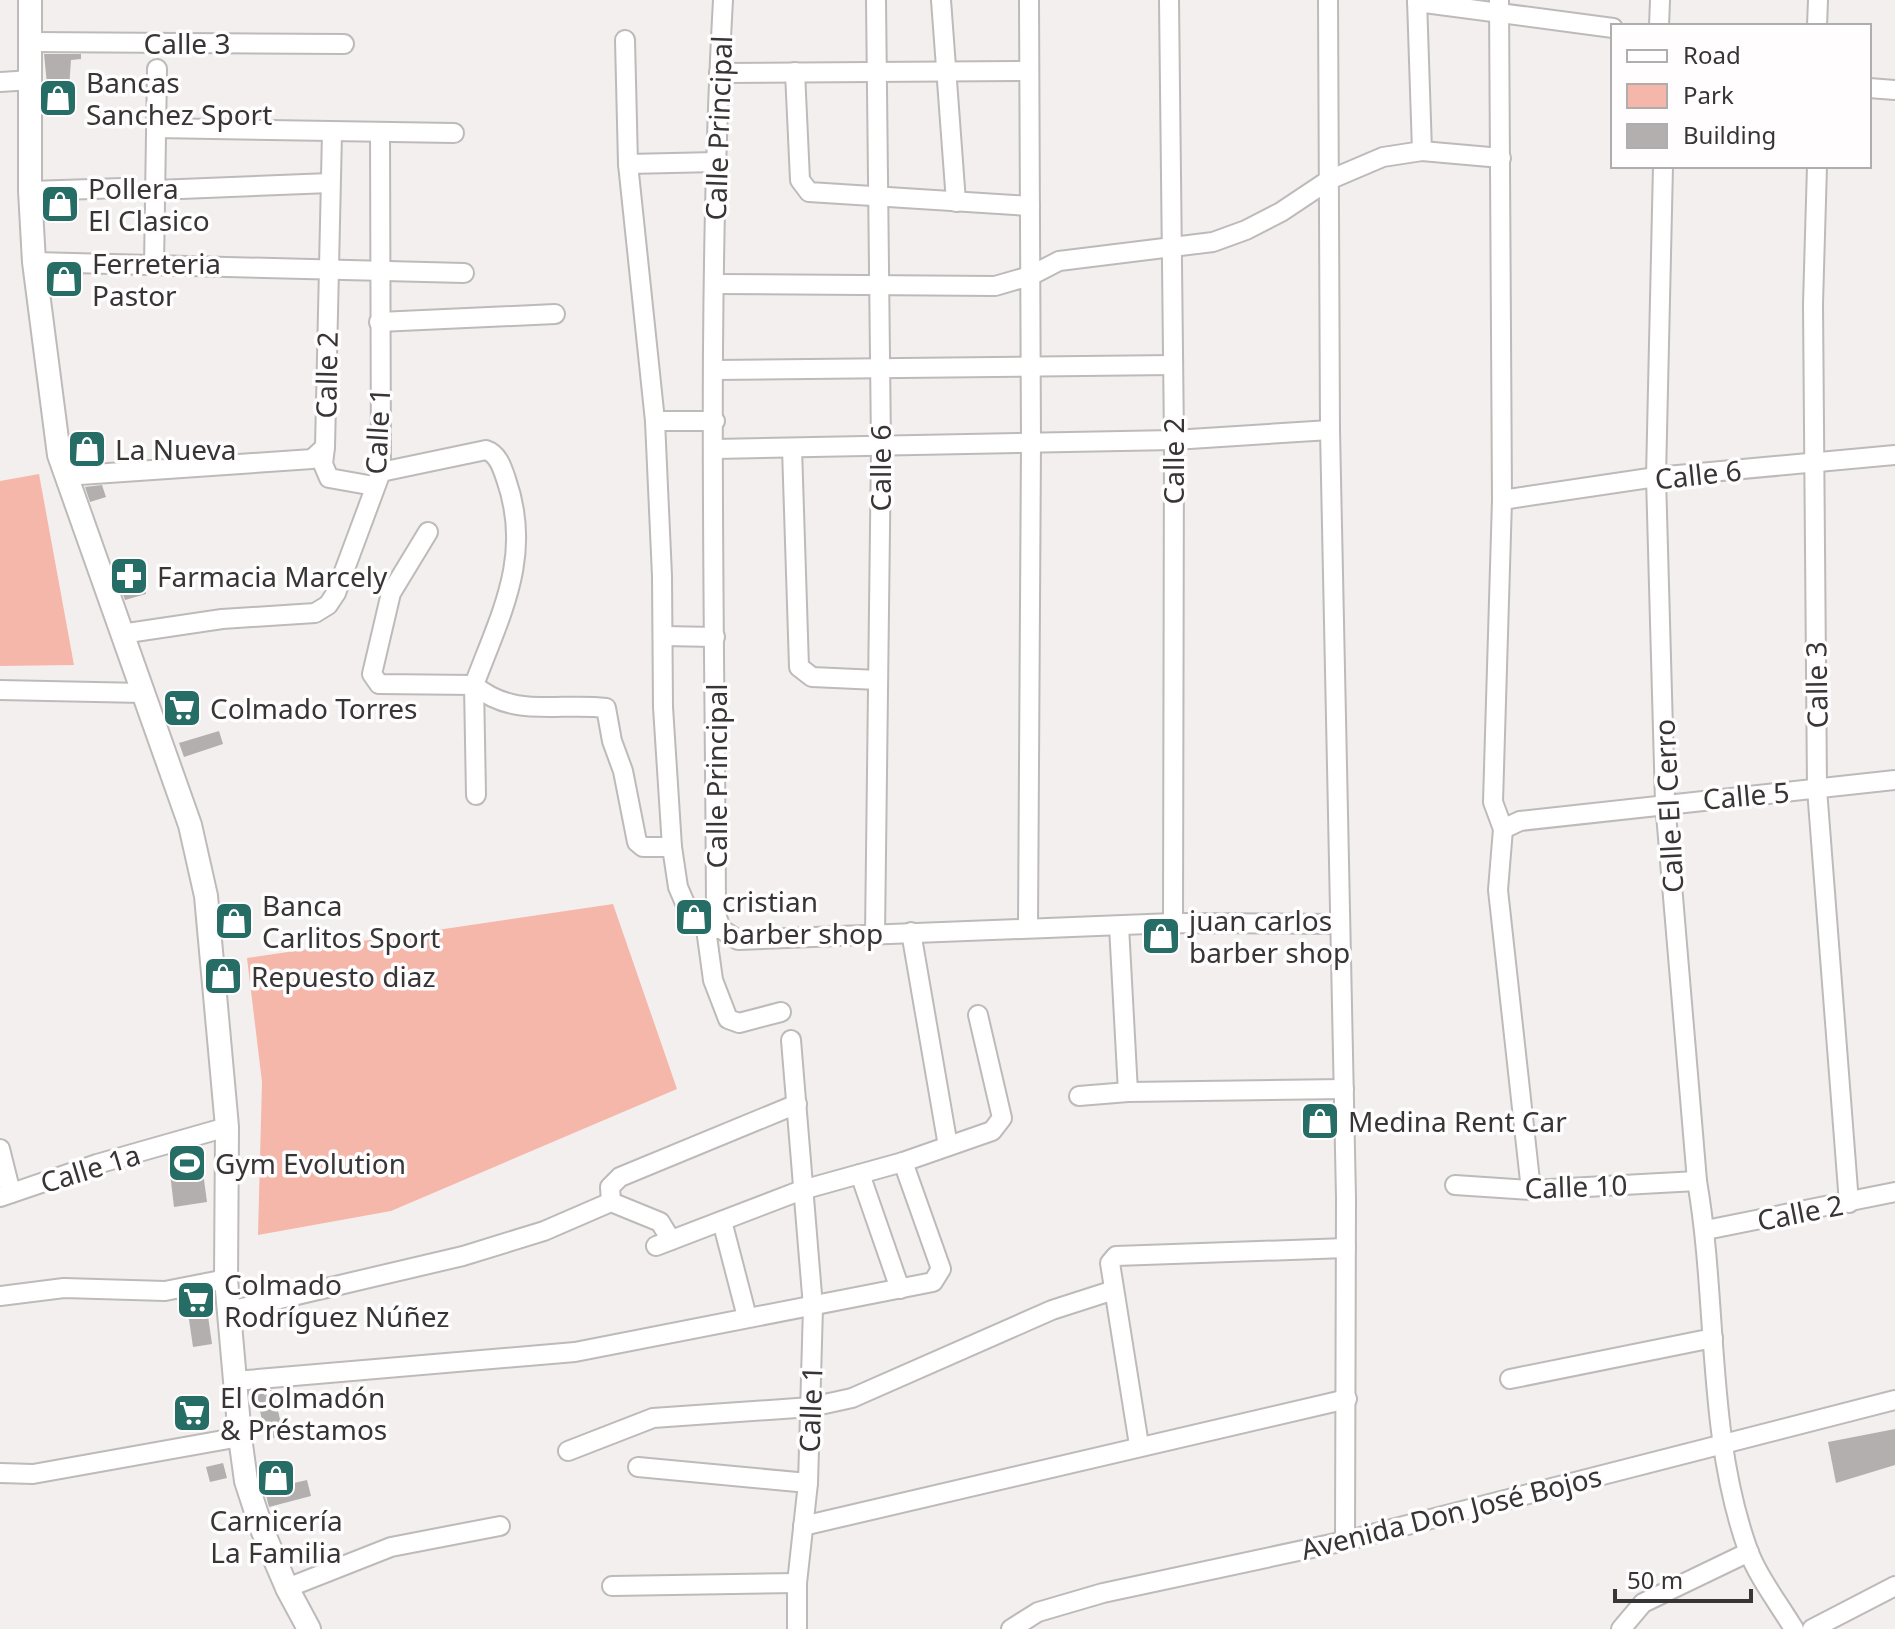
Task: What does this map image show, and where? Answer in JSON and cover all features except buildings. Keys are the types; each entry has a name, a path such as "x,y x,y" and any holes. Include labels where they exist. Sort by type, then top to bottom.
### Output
{"main road":[{"path":"30,0 30,191 34,262 65,476 190,825 206,896 227,1127 226,1279 246,1481 287,1588 309,1629"}],"street":[{"name":"Calle Principal","path":"723,0 716,162 716,914 713,980 728,1019 739,1023 781,1012"},
{"name":"Calle 6","path":"875,935 881,447 876,0"},
{"path":"941,0 956,202"},
{"path":"1028,927 1031,443 1029,0"},
{"name":"Calle 2","path":"1169,0 1174,440 1173,923"},
{"path":"1328,0 1330,430 1346,1248 1345,1541"},
{"path":"1659,24 1660,0"},
{"path":"1817,24 1818,0"},
{"path":"1422,151 1417,1 1499,5 1611,28"},
{"path":"1499,5 1502,500 1493,802 1503,829 1498,890 1531,1190"},
{"path":"625,40 628,164 655,421 663,707 672,847 684,905 693,922 738,940 1173,923 1340,924"},
{"name":"Calle 3","path":"31,42 344,44"},
{"path":"154,266 157,69"},
{"path":"719,73 1029,71"},
{"path":"795,72 803,187 825,195 1030,206"},
{"path":"0,82 32,80"},
{"path":"1871,88 1895,90"},
{"path":"156,128 454,133"},
{"name":"Calle 2","path":"65,476 312,459 325,447 332,133"},
{"name":"Calle 1","path":"121,634 222,619 315,613 336,593 377,479 380,133"},
{"path":"715,284 995,286 1030,276 1059,261 1213,242 1246,230 1281,212 1329,180 1383,157 1422,151 1501,158"},
{"path":"628,164 716,162"},
{"name":"Calle El Cerro","path":"1663,168 1656,477 1665,802 1723,1444"},
{"name":"Calle 3","path":"1817,168 1814,462 1817,789 1849,1203"},
{"path":"156,190 330,183"},
{"path":"30,191 123,188"},
{"path":"34,262 464,273"},
{"path":"379,322 555,314"},
{"path":"715,370 1173,365"},
{"path":"655,421 715,421"},
{"path":"715,449 1174,440 1330,430"},
{"path":"325,447 323,464 329,478 377,479 486,450 500,463 518,516 516,563 474,685 476,795"},
{"path":"792,448 799,667 812,677 878,680"},
{"name":"Calle 6","path":"1502,500 1656,477 1895,455"},
{"path":"428,532 391,593 374,681 379,684 474,685 487,696 508,705 540,709 606,708 637,842 643,847 672,847"},
{"path":"663,636 715,637"},
{"path":"0,690 143,693"},
{"name":"Calle 5","path":"1503,829 1520,821 1665,802 1895,780"},
{"path":"1119,926 1128,1092"},
{"path":"911,932 948,1146"},
{"path":"229,1311 463,1256 544,1231 611,1202 660,1222 664,1243 802,1190 903,1162 992,1131 1000,1124 978,1015"},
{"name":"Calle 1","path":"791,1040 813,1307 808,1483 797,1583 797,1629"},
{"path":"1079,1096 1128,1092 1344,1089"},
{"path":"611,1202 610,1187 620,1177 797,1104"},
{"name":"Calle 1a","path":"6,1195 97,1164 227,1127"},
{"path":"0,1149 6,1195"},
{"path":"235,1381 575,1352 933,1282 941,1269 903,1162"},
{"path":"860,1174 900,1289"},
{"name":"Calle 10","path":"1455,1185 1531,1190 1697,1181"},
{"name":"Calle 2","path":"1706,1230 1895,1192"},
{"path":"722,1221 747,1317"},
{"path":"1139,1445 1110,1263 1116,1256 1346,1248"},
{"path":"0,1296 64,1288 165,1291 226,1279"},
{"path":"568,1451 653,1418 811,1407 852,1398 1052,1310 1114,1290"},
{"path":"1510,1379 1713,1338"},
{"path":"803,1526 1139,1445 1347,1399"},
{"name":"Avenida Don José Bojos","path":"1011,1629 1038,1612 1103,1593 1345,1541 1895,1400"},
{"path":"0,1473 33,1474 240,1437"},
{"path":"1723,1444 1749,1552 1794,1629"},
{"path":"638,1467 808,1483"},
{"path":"287,1588 391,1547 500,1526"},
{"path":"1621,1629 1643,1603 1749,1552"},
{"path":"612,1586 797,1583"},
{"path":"1812,1629 1895,1586"}],"green space":[{"path":"39,474 74,665 0,666 0,481"},
{"path":"613,904 677,1089 391,1211 258,1235 262,1082 247,958"}],"place":[{"name":"Bancas Sanchez Sport","path":"58,98"},
{"name":"Pollera El Clasico","path":"60,204"},
{"name":"Ferreteria Pastor","path":"64,279"},
{"name":"La Nueva","path":"87,449"},
{"name":"Farmacia Marcely","path":"129,576"},
{"name":"Colmado Torres","path":"182,708"},
{"name":"cristian barber shop","path":"694,917"},
{"name":"Banca Carlitos Sport","path":"234,921"},
{"name":"juan carlos barber shop","path":"1161,936"},
{"name":"Repuesto diaz","path":"223,976"},
{"name":"Medina Rent Car","path":"1320,1121"},
{"name":"Gym Evolution","path":"187,1163"},
{"name":"Colmado Rodríguez Núñez","path":"196,1300"},
{"name":"El Colmadón & Préstamos","path":"192,1413"},
{"name":"Carnicería La Familia","path":"276,1478"}]}
